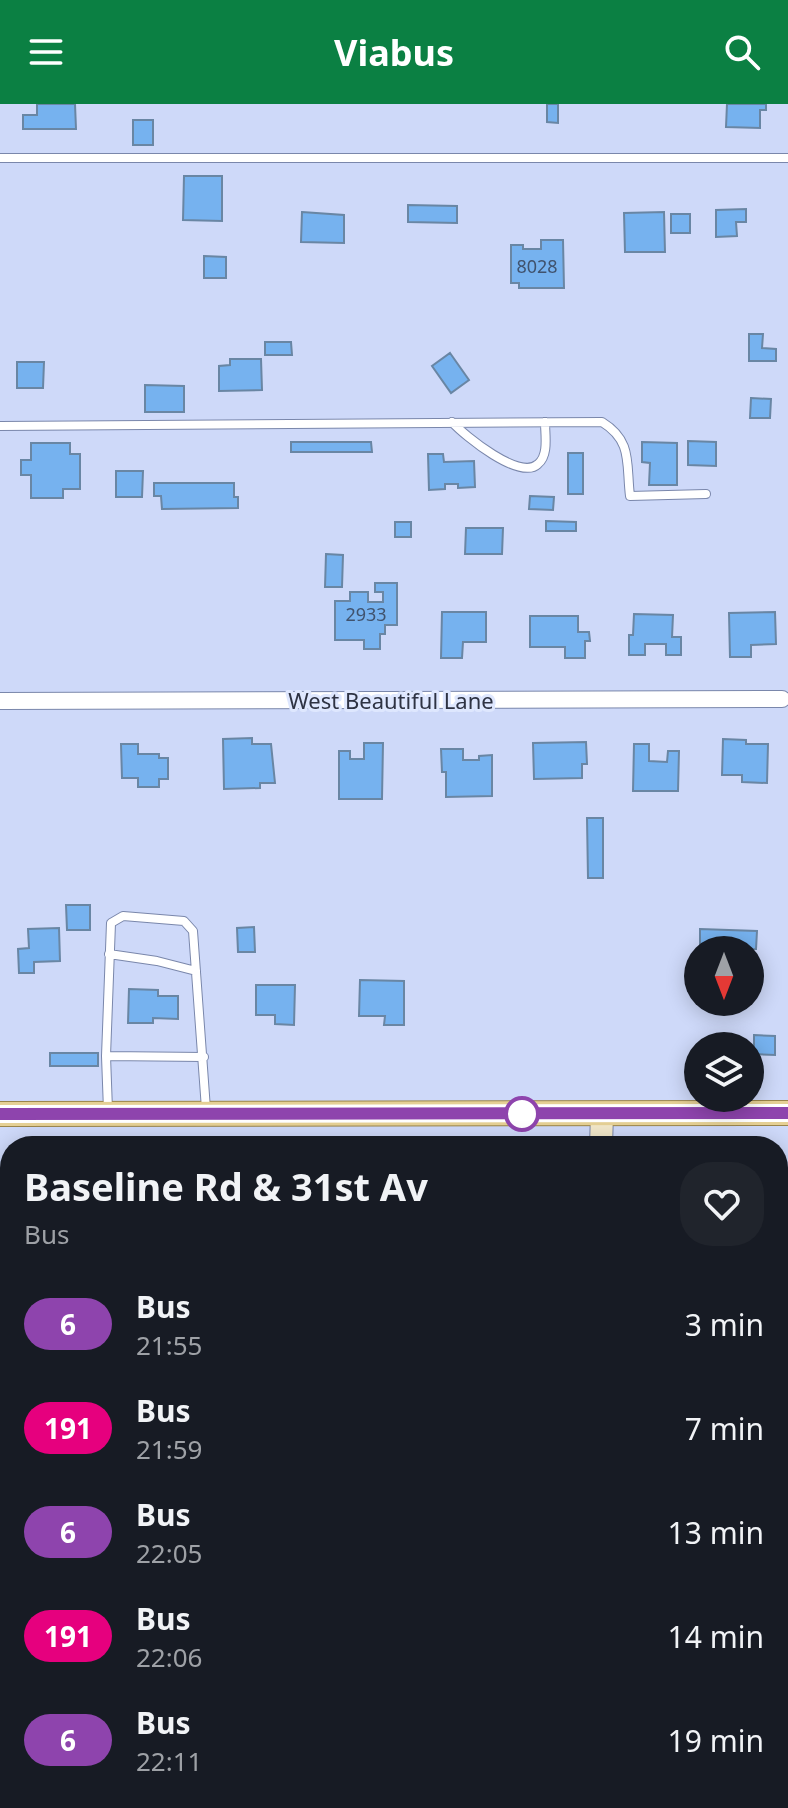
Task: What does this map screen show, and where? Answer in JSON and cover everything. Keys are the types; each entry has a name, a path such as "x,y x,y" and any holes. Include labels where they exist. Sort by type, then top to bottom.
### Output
{"main road":[{"path":"0,1114 788,1113"}],"street":[{"name":"West Beautiful Lane","path":"0,701 782,699"},
{"path":"601,1136 602,1114"}],"lane":[{"path":"0,158 788,158"},
{"path":"452,422 478,445 520,467 532,469 541,463 546,450 545,422"},
{"path":"0,426 602,422 615,430 627,450 630,496 706,494"},
{"path":"108,1114 106,1056 111,923 123,916 184,921 193,931 206,1114"},
{"path":"109,954 196,971"},
{"path":"106,1056 204,1057"}],"building":[{"path":"37,104 75,104 76,129 23,129 23,115 37,115"},
{"path":"547,104 558,104 558,123 547,122"},
{"path":"727,104 766,104 766,110 760,110 760,128 726,127"},
{"path":"133,120 153,120 153,145 133,145"},
{"path":"184,176 222,176 222,221 183,220"},
{"path":"408,205 457,206 457,223 408,222"},
{"path":"746,209 746,222 736,222 737,236 716,237 716,210"},
{"path":"302,212 344,215 344,243 301,242"},
{"path":"664,212 665,252 625,252 624,213"},
{"path":"671,214 690,214 690,233 671,233"},
{"path":"541,240 563,240 564,288 519,288 519,283 511,283 511,245 541,249"},
{"path":"204,256 226,257 226,278 204,278"},
{"path":"749,334 763,334 762,348 776,349 776,361 749,361"},
{"path":"265,342 291,342 292,355 265,355"},
{"path":"450,353 469,380 451,393 432,366"},
{"path":"230,359 261,359 262,390 219,391 219,366 230,365"},
{"path":"17,362 44,362 43,388 17,388"},
{"path":"145,385 184,386 184,412 145,412"},
{"path":"751,398 771,399 770,418 750,418"},
{"path":"688,441 716,442 716,466 688,465"},
{"path":"291,442 371,442 372,452 291,452"},
{"path":"642,442 677,443 677,485 649,485 650,463 642,462"},
{"path":"31,443 70,443 70,454 80,454 80,489 63,489 63,498 31,498 31,475 21,475 21,460 31,460"},
{"path":"568,453 583,453 583,494 568,494"},
{"path":"428,454 443,454 444,462 474,461 475,487 458,488 458,484 445,484 445,489 429,490"},
{"path":"116,471 143,471 142,497 116,497"},
{"path":"154,483 234,483 238,508 162,509 161,496 154,496"},
{"path":"530,496 554,497 553,510 529,509"},
{"path":"546,521 576,522 576,531 546,531"},
{"path":"395,522 411,522 411,537 395,537"},
{"path":"466,528 503,528 502,554 465,554"},
{"path":"326,554 343,555 342,587 325,587"},
{"path":"375,583 397,583 397,625 385,625 385,634 380,634 380,649 364,649 364,640 335,640 335,601 350,601 350,592 368,592 368,602 383,602 383,592 375,592"},
{"path":"442,612 486,612 486,642 463,642 462,658 441,658"},
{"path":"775,612 776,644 751,645 751,657 730,657 729,613"},
{"path":"634,614 673,615 672,637 681,637 681,655 666,655 666,644 645,644 645,655 629,655 629,635 633,635"},
{"path":"530,616 578,616 578,632 589,632 590,641 585,641 585,658 565,658 565,647 530,647"},
{"path":"252,738 252,744 271,744 275,783 260,783 260,788 224,789 223,739"},
{"path":"723,739 746,740 746,744 768,744 767,783 742,782 742,775 722,775"},
{"path":"586,742 587,764 582,764 582,778 534,779 533,743"},
{"path":"364,743 383,743 382,799 339,799 339,751 350,751 350,759 364,759"},
{"path":"121,744 138,744 138,754 159,754 159,758 168,758 168,779 159,779 159,787 138,787 138,778 122,778"},
{"path":"634,744 649,744 649,761 667,762 668,751 679,751 678,791 633,791"},
{"path":"441,749 463,749 463,760 479,760 479,756 492,755 492,796 446,797 446,772 442,772"},
{"path":"587,818 603,818 603,878 588,878"},
{"path":"66,905 90,905 90,930 67,930"},
{"path":"254,927 255,952 238,952 237,928"},
{"path":"59,928 60,961 34,962 34,973 19,973 18,949 29,948 28,929"},
{"path":"700,929 757,931 757,936 700,936"},
{"path":"360,980 404,981 404,1025 384,1025 385,1016 359,1016"},
{"path":"256,985 295,985 294,1025 275,1024 275,1015 256,1015"},
{"path":"129,989 158,990 158,996 178,996 178,1019 153,1018 153,1023 128,1023"},
{"path":"764,1035 775,1036 775,1055 764,1054"},
{"path":"50,1053 98,1053 98,1066 50,1066"}],"bus line":[{"name":"6","path":"0,1114 788,1113"}]}
